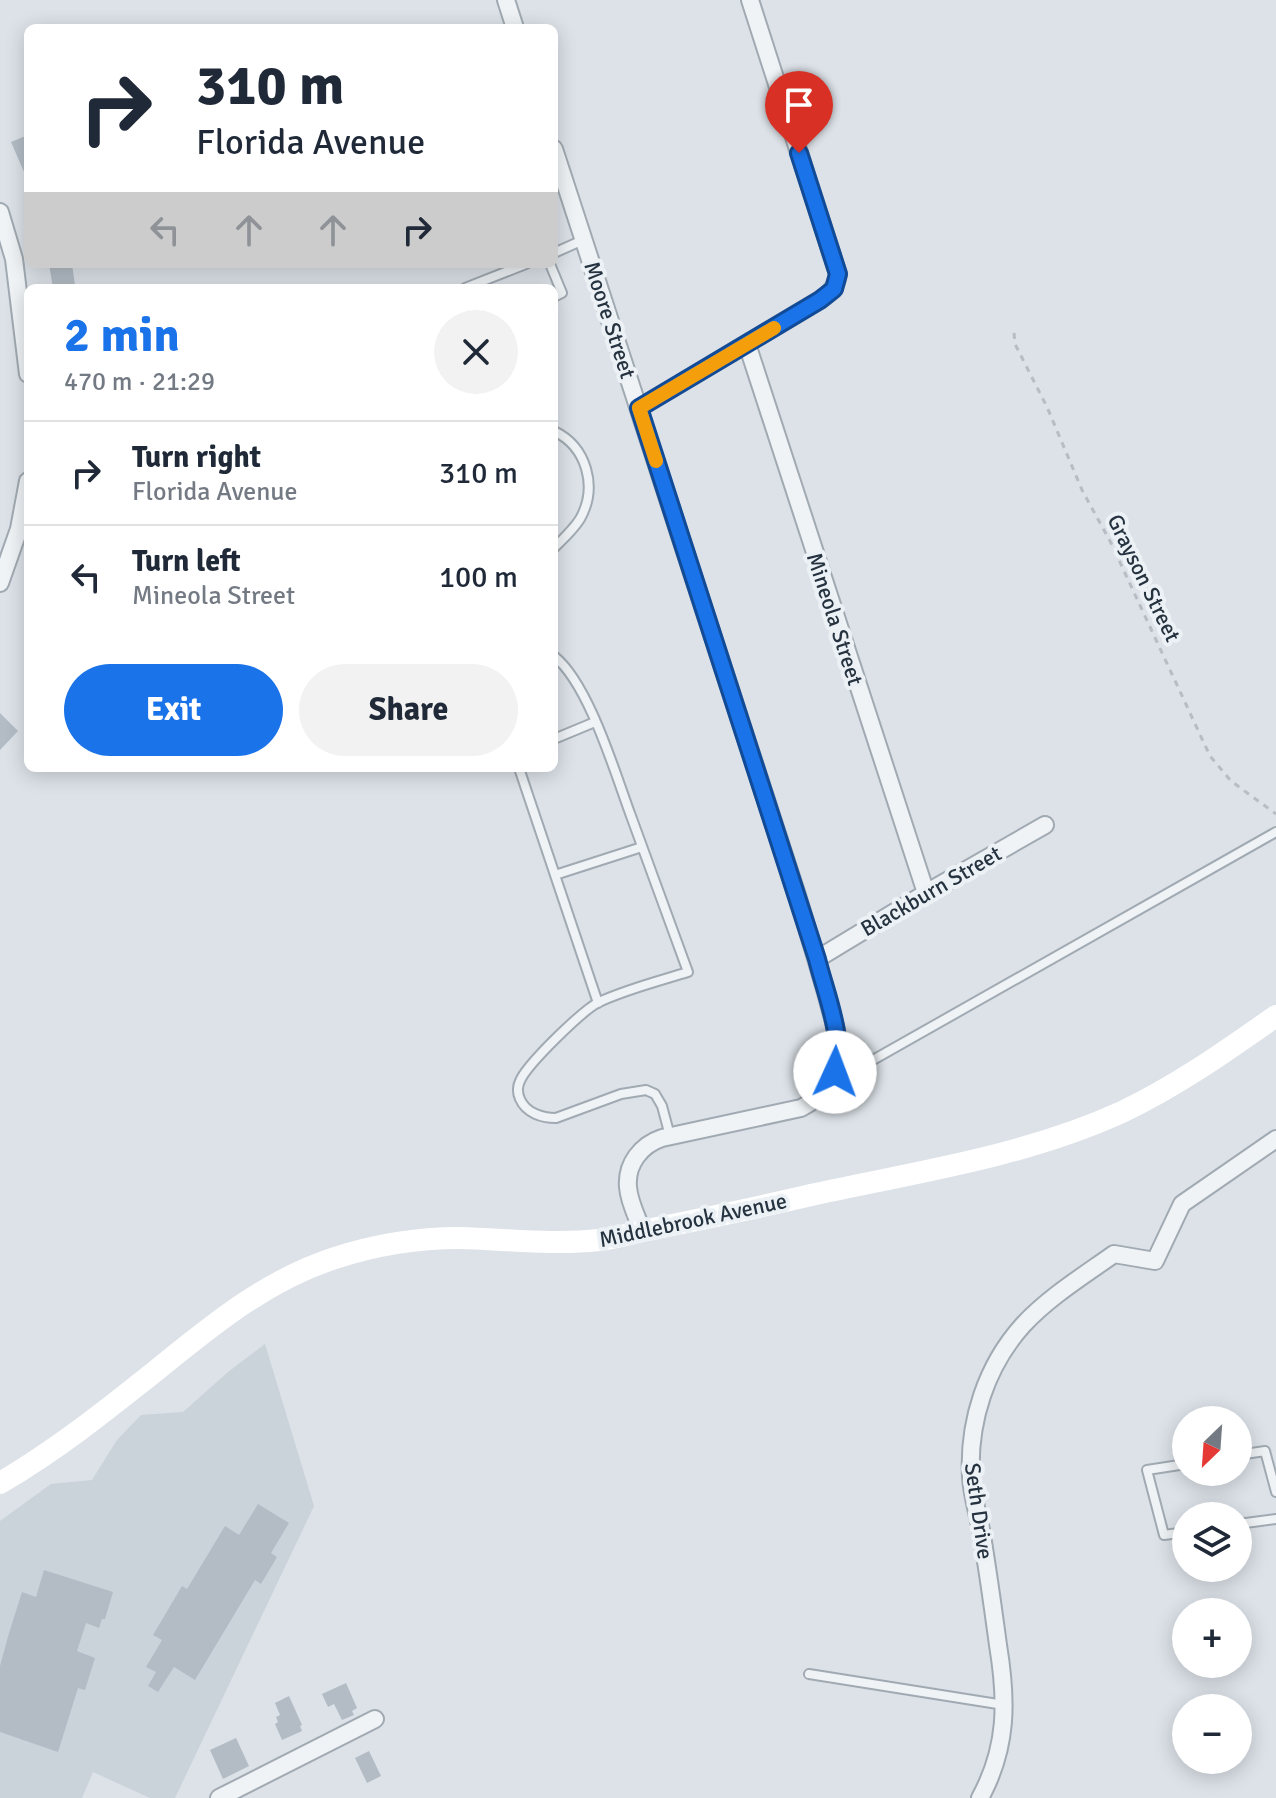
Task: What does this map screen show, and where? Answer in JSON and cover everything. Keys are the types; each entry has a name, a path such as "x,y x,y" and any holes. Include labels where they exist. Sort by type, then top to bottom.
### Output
{"main road":[{"name":"Middlebrook Avenue","path":"0,1483 67,1440 228,1313 266,1288 308,1268 356,1251 407,1241 459,1238 604,1240 977,1160 1068,1134 1122,1112 1163,1091 1276,1016"}],"street":[{"path":"506,0 514,24"},
{"path":"639,408 831,292 838,274 750,0"},
{"name":"Moore Street","path":"558,162 817,959 838,1040 837,1064"},
{"path":"0,213 14,259 24,341"},
{"name":"Mineola Street","path":"747,344 926,893"},
{"path":"0,583 19,529 24,502"},
{"name":"Blackburn Street","path":"817,959 1045,825"},
{"path":"642,1230 628,1192 629,1174 636,1156 644,1148 670,1136 801,1108 828,1086 837,1064"},
{"name":"Seth Drive","path":"980,1798 1002,1738 1005,1705 1000,1654 971,1479 975,1418 986,1386 1005,1349 1022,1326 1055,1296 1114,1254 1155,1261 1182,1204 1276,1139"},
{"path":"219,1798 375,1719"}],"lane":[{"path":"558,251 583,240"},
{"path":"475,284 516,268"},
{"path":"552,268 562,293 558,295"},
{"path":"558,433 579,452 588,472 589,483 581,516 558,544"},
{"path":"558,660 584,695 688,972 590,1008 526,1070 517,1090 524,1106 539,1116 556,1118 621,1094 646,1090 655,1094 662,1106 670,1136"},
{"path":"558,737 595,722"},
{"path":"520,772 598,1003"},
{"path":"837,1064 857,1069 1276,832"},
{"path":"555,875 642,847"},
{"path":"1252,1453 1265,1451 1276,1492"},
{"path":"1172,1466 1147,1470 1164,1535 1172,1534"},
{"path":"1252,1522 1276,1519"},
{"path":"809,1674 1005,1705"}],"path":[{"name":"Grayson Street","path":"1014,333 1015,344 1054,422 1071,467 1111,543 1210,756 1231,781 1276,814"}],"shaded area":[{"path":"265,1344 314,1506 175,1798 150,1798 93,1772 82,1798 0,1798 0,1521 51,1484 92,1480 117,1440 141,1415 183,1412"}],"building":[{"path":"24,137 24,172 11,142"},
{"path":"50,268 73,268 75,284 52,284"},
{"path":"0,713 18,731 0,750"},
{"path":"258,1504 289,1523 271,1553 277,1557 261,1584 255,1580 195,1680 174,1667 158,1692 148,1686 156,1672 146,1667 162,1640 153,1635 182,1586 187,1589 225,1526 239,1535"},
{"path":"44,1570 113,1592 99,1628 86,1623 77,1651 95,1658 85,1690 78,1688 58,1752 0,1732 0,1666 22,1592 36,1597"},
{"path":"346,1683 357,1708 352,1711 354,1715 342,1720 334,1704 328,1707 322,1694"},
{"path":"289,1696 302,1731 282,1740 275,1724 278,1722 276,1717 280,1715 275,1703"},
{"path":"236,1738 249,1766 223,1779 210,1750"},
{"path":"369,1751 381,1776 367,1783 355,1758"}],"slow traffic":[{"path":"656,461 639,408 774,328"}],"route":[{"path":"799,153 838,274 834,289 639,408 817,959 838,1040 839,1056 835,1072"}]}
